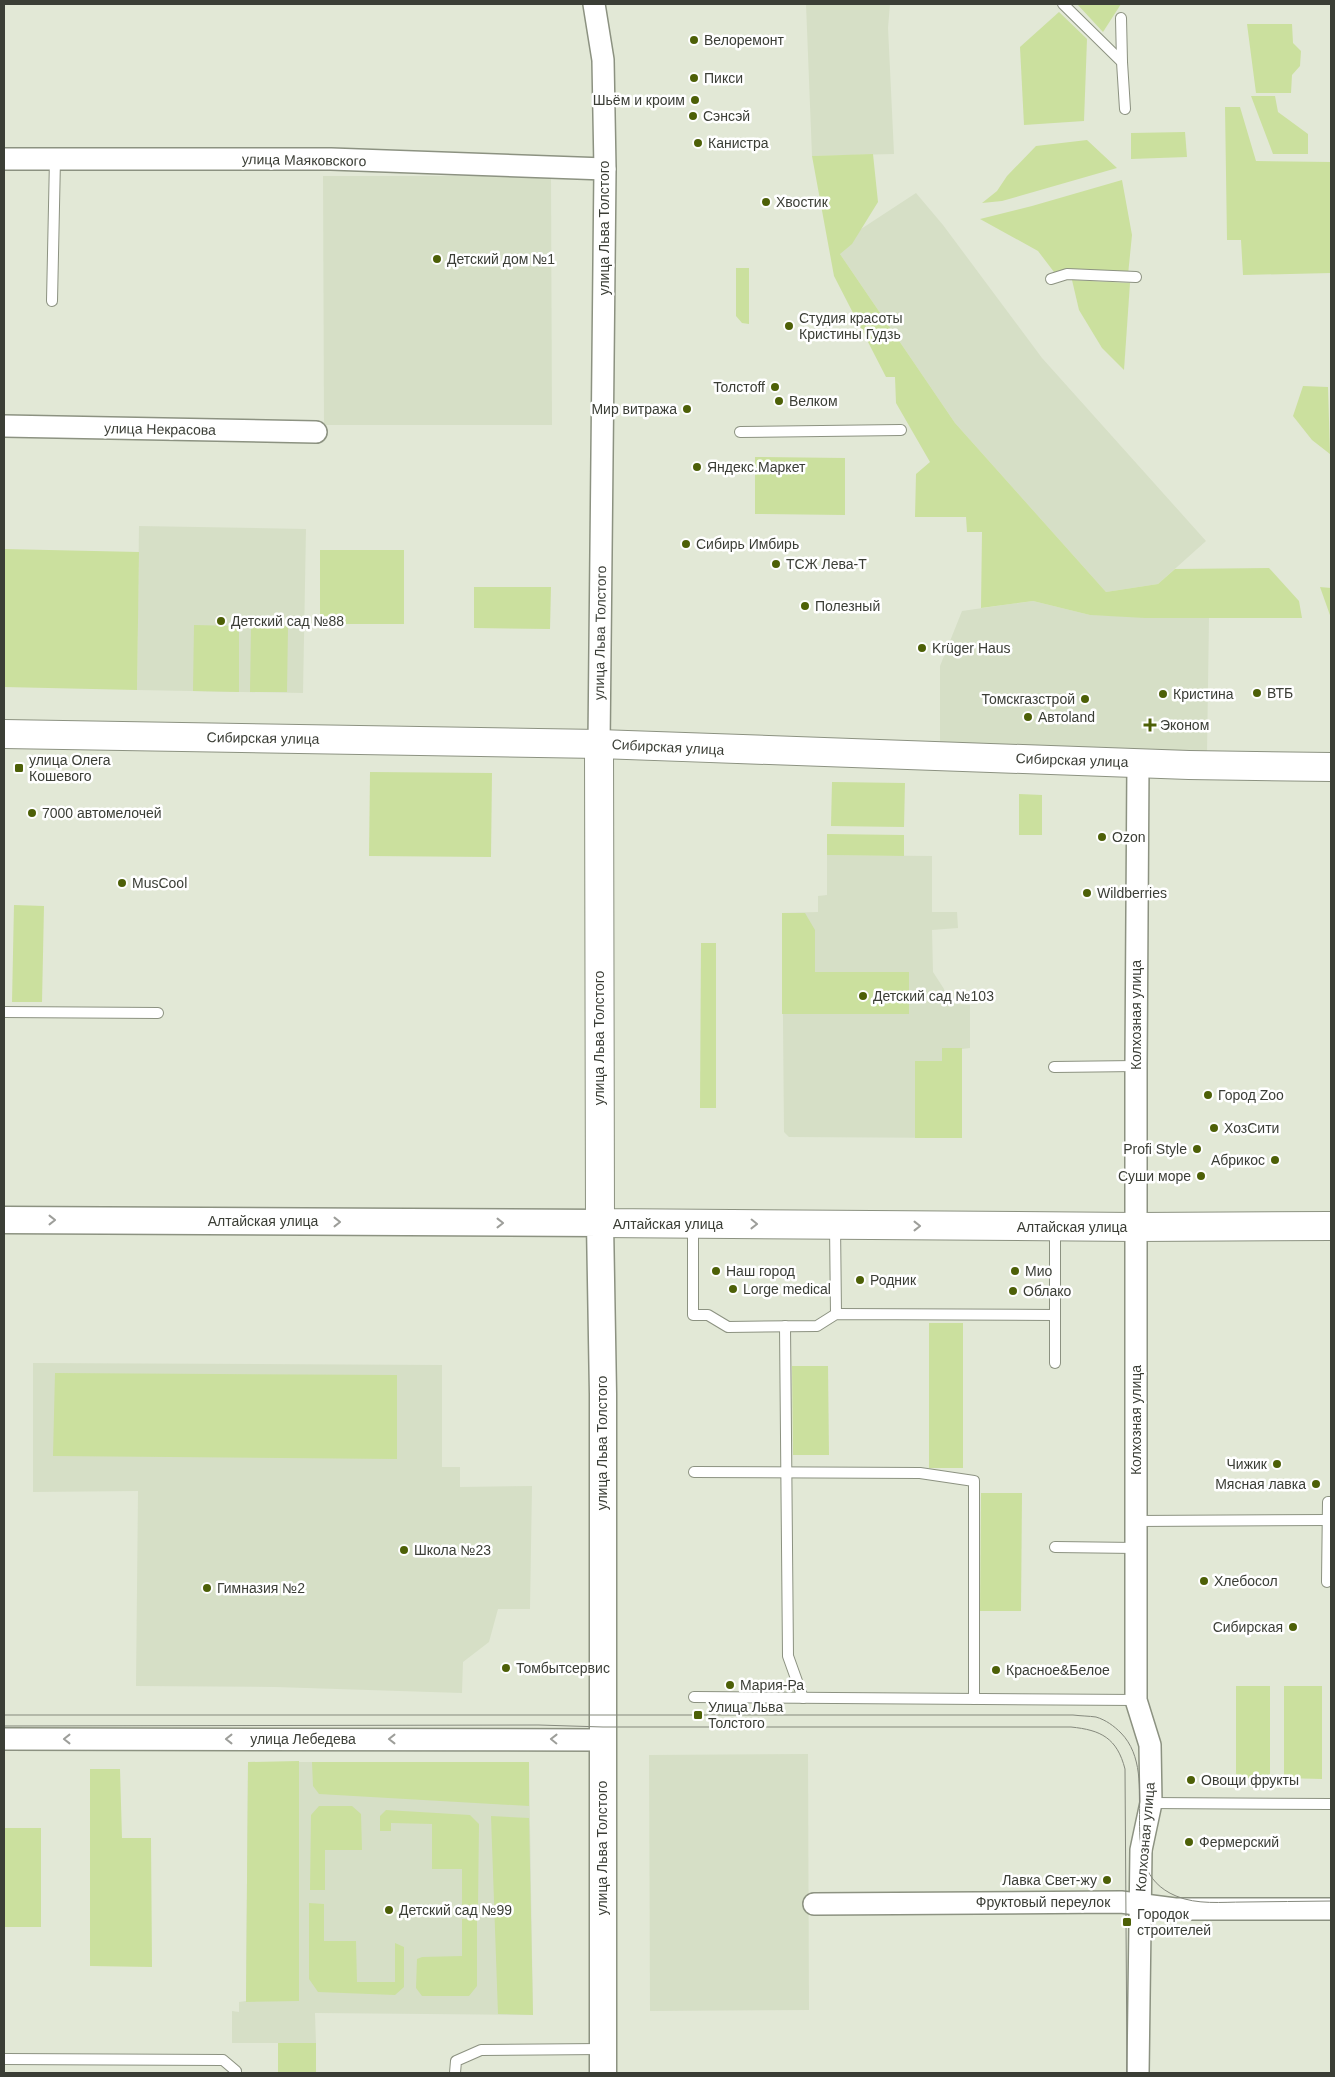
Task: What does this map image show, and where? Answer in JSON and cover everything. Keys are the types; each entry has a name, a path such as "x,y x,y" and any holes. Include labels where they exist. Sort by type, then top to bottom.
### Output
{"main road":[{"name":"Сибирская улица","path":"4,734 599,744 1138,763 1331,767"},
{"name":"улица Льва Толстого","path":"599,744 600,1223"},
{"name":"Алтайская улица","path":"600,1223 1054,1227 1331,1226"}],"street":[{"name":"улица Льва Толстого","path":"594,4 603,60 605,170 599,744"},
{"name":"улица Маяковского","path":"4,159 331,159 605,170"},
{"name":"улица Некрасова","path":"4,426 316,432"},
{"name":"Колхозная улица","path":"1138,763 1136,1700 1150,1745 1151,1803 1141,1850 1138,2073"},
{"name":"Алтайская улица","path":"4,1220 600,1223"},
{"name":"улица Льва Толстого","path":"600,1223 603,1394 602,2061"},
{"name":"улица Лебедева","path":"4,1739 603,1740"},
{"name":"Фруктовый переулок","path":"814,1904 1111,1902 1175,1909 1331,1909"}],"lane":[{"path":"1063,4 1122,62"},
{"path":"1121,18 1124,109"},
{"path":"52,301 55,159"},
{"path":"1050,279 1067,274 1136,277"},
{"path":"740,432 901,430"},
{"path":"4,1012 158,1013"},
{"path":"1054,1067 1136,1066"},
{"path":"693,1224 694,1315 708,1315 728,1327 817,1326 836,1314 1055,1315"},
{"path":"835,1225 836,1314"},
{"path":"1054,1227 1055,1363"},
{"path":"785,1326 788,1656 802,1698"},
{"path":"694,1472 920,1472 974,1481 974,1700"},
{"path":"1327,1582 1328,1502 1331,1502"},
{"path":"1136,1521 1328,1520"},
{"path":"1055,1547 1136,1548"},
{"path":"694,1697 1136,1700"},
{"path":"1151,1803 1331,1804"},
{"path":"455,2073 456,2061 481,2050 602,2061"},
{"path":"4,2059 223,2060 236,2073"}],"shaded area":[{"path":"806,4 890,4 888,28 894,154 812,156"},
{"name":"Детский дом №1","path":"323,176 551,176 552,425 324,425"},
{"path":"916,193 943,225 1042,358 1206,541 1158,584 1106,592 955,423 835,246"},
{"name":"Детский сад №88","path":"139,526 306,529 303,693 137,690"},
{"path":"1033,601 1090,615 1209,618 1207,753 940,745 940,666 962,611"},
{"name":"Детский сад №103","path":"827,855 932,856 932,912 957,912 958,928 932,930 933,972 944,989 945,1003 970,1005 970,1048 962,1049 962,1138 789,1137 784,1132 782,913 818,912 818,896 827,895"},
{"name":"Школа №23","path":"33,1363 442,1365 442,1467 460,1467 460,1487 532,1486 530,1609 498,1609 489,1642 463,1662 462,1693 275,1687 136,1686 138,1491 33,1492"},
{"path":"808,1754 809,2010 650,2011 649,1755"},
{"name":"Детский сад №99","path":"248,1762 529,1762 533,2015 315,2013 316,2043 232,2043 232,2011 239,2012 239,2002 246,2001"}],"green space":[{"path":"1077,4 1121,4 1103,32"},
{"path":"1059,12 1087,39 1084,121 1024,125 1020,47"},
{"path":"1247,24 1292,24 1293,43 1301,51 1300,66 1292,75 1291,93 1256,93"},
{"path":"1251,96 1275,96 1278,112 1308,134 1308,154 1273,154"},
{"path":"1225,107 1240,107 1256,161 1331,162 1331,273 1243,275 1241,240 1227,240"},
{"path":"1185,132 1187,157 1131,159 1131,133"},
{"path":"1087,140 1117,168 1002,201 982,203 997,191 1007,176 1036,146"},
{"path":"873,154 878,202 852,244 840,254 955,423 1106,592 1158,584 1175,569 1269,568 1299,601 1302,618 1145,618 1090,615 1033,601 981,608 982,532 967,532 966,517 915,517 916,474 930,462 896,403 895,377 886,377 834,276 812,156"},
{"path":"1122,180 1132,235 1128,275 1054,272 1038,251 980,219 1032,206"},
{"path":"736,268 749,268 749,324 742,323 736,316"},
{"path":"1072,280 1130,283 1124,370 1102,348 1079,310"},
{"path":"1303,386 1328,387 1330,454 1312,440 1293,416"},
{"path":"755,457 845,458 845,515 755,514"},
{"path":"4,549 139,552 137,690 4,687"},
{"path":"320,550 404,550 404,624 320,624"},
{"path":"474,587 551,587 550,629 474,628"},
{"path":"1320,587 1331,588 1331,618"},
{"path":"194,625 239,626 239,692 193,691"},
{"path":"251,626 288,626 287,692 250,692"},
{"path":"370,772 492,773 491,857 369,856"},
{"path":"832,782 905,783 904,827 831,826"},
{"path":"1019,794 1042,795 1042,835 1019,835"},
{"path":"827,834 904,835 904,856 827,855"},
{"path":"14,905 44,906 42,1002 12,1002"},
{"path":"782,913 805,913 815,930 815,972 909,972 909,1014 782,1014"},
{"path":"701,943 716,943 716,1108 700,1108"},
{"path":"942,1048 962,1048 962,1138 915,1138 915,1061 942,1061"},
{"path":"929,1323 963,1323 963,1468 929,1468"},
{"path":"792,1366 828,1366 829,1455 793,1455"},
{"path":"55,1373 397,1375 397,1459 53,1456"},
{"path":"981,1493 1022,1493 1021,1611 980,1611"},
{"path":"1236,1686 1270,1686 1270,1778 1236,1778"},
{"path":"1284,1686 1322,1686 1322,1779 1284,1778"},
{"path":"299,1761 299,2001 246,2002 248,1762"},
{"path":"312,1762 529,1762 529,1806 319,1794 313,1786"},
{"path":"90,1769 120,1769 122,1838 151,1838 152,1967 90,1966"},
{"path":"319,1806 352,1806 361,1814 362,1850 325,1850 325,1890 310,1890 311,1815"},
{"path":"386,1810 470,1815 479,1824 478,1906 462,1905 462,1869 432,1869 432,1824 391,1823 391,1831 380,1831 380,1816"},
{"path":"491,1816 529,1818 533,2015 498,2014"},
{"path":"4,1828 41,1828 41,1927 4,1927"},
{"path":"309,1903 324,1904 324,1941 356,1941 357,1982 395,1982 395,1943 404,1947 404,1987 395,1995 318,1992 309,1979"},
{"path":"462,1919 477,1919 477,1986 469,1996 422,1996 416,1988 417,1959 422,1957 462,1956"},
{"path":"278,2043 316,2043 316,2073 278,2073"}],"tram line":[{"path":"4,1715 1073,1715 1096,1717 1118,1730 1133,1751 1138,1773 1140,1797 1140,1844 1145,1865 1156,1883 1176,1896 1201,1902 1331,1901"},
{"path":"4,1726 539,1725 603,1727 1071,1727 1091,1730 1099,1733 1112,1743 1122,1758 1125,1769 1127,2073"}],"place":[{"name":"Велоремонт","path":"694,40"},
{"name":"Пикси","path":"694,78"},
{"name":"Шьём и кроим","path":"695,100"},
{"name":"Сэнсэй","path":"693,116"},
{"name":"Канистра","path":"698,143"},
{"name":"Хвостик","path":"766,202"},
{"name":"Детский дом №1","path":"437,259"},
{"name":"Студия красоты Кристины Гудзь","path":"789,326"},
{"name":"Толстoff","path":"775,387"},
{"name":"Велком","path":"779,401"},
{"name":"Мир витража","path":"687,409"},
{"name":"Яндекс.Маркет","path":"697,467"},
{"name":"Сибирь Имбирь","path":"686,544"},
{"name":"ТСЖ Лева-Т","path":"776,564"},
{"name":"Полезный","path":"805,606"},
{"name":"Детский сад №88","path":"221,621"},
{"name":"Krüger Haus","path":"922,648"},
{"name":"ВТБ","path":"1257,693"},
{"name":"Кристина","path":"1163,694"},
{"name":"Томскгазстрой","path":"1085,699"},
{"name":"Автоland","path":"1028,717"},
{"name":"Эконом","path":"1150,725"},
{"name":"улица Олега Кошевого","path":"19,768"},
{"name":"7000 автомелочей","path":"32,813"},
{"name":"Ozon","path":"1102,837"},
{"name":"MusCool","path":"122,883"},
{"name":"Wildberries","path":"1087,893"},
{"name":"Детский сад №103","path":"863,996"},
{"name":"Город Zoo","path":"1208,1095"},
{"name":"ХозСити","path":"1214,1128"},
{"name":"Profi Style","path":"1197,1149"},
{"name":"Абрикос","path":"1275,1160"},
{"name":"Суши море","path":"1201,1176"},
{"name":"Наш город","path":"716,1271"},
{"name":"Мио","path":"1015,1271"},
{"name":"Родник","path":"860,1280"},
{"name":"Lorge medical","path":"733,1289"},
{"name":"Облако","path":"1013,1291"},
{"name":"Чижик","path":"1277,1464"},
{"name":"Мясная лавка","path":"1316,1484"},
{"name":"Школа №23","path":"404,1550"},
{"name":"Хлебосол","path":"1204,1581"},
{"name":"Гимназия №2","path":"207,1588"},
{"name":"Сибирская","path":"1293,1627"},
{"name":"Томбытсервис","path":"506,1668"},
{"name":"Красное&Белое","path":"996,1670"},
{"name":"Мария-Ра","path":"730,1685"},
{"name":"Улица Льва Толстого","path":"698,1715"},
{"name":"Овощи фрукты","path":"1191,1780"},
{"name":"Фермерский","path":"1189,1842"},
{"name":"Лавка Свет-жу","path":"1107,1880"},
{"name":"Детский сад №99","path":"389,1910"},
{"name":"Городок строителей","path":"1127,1922"}]}
